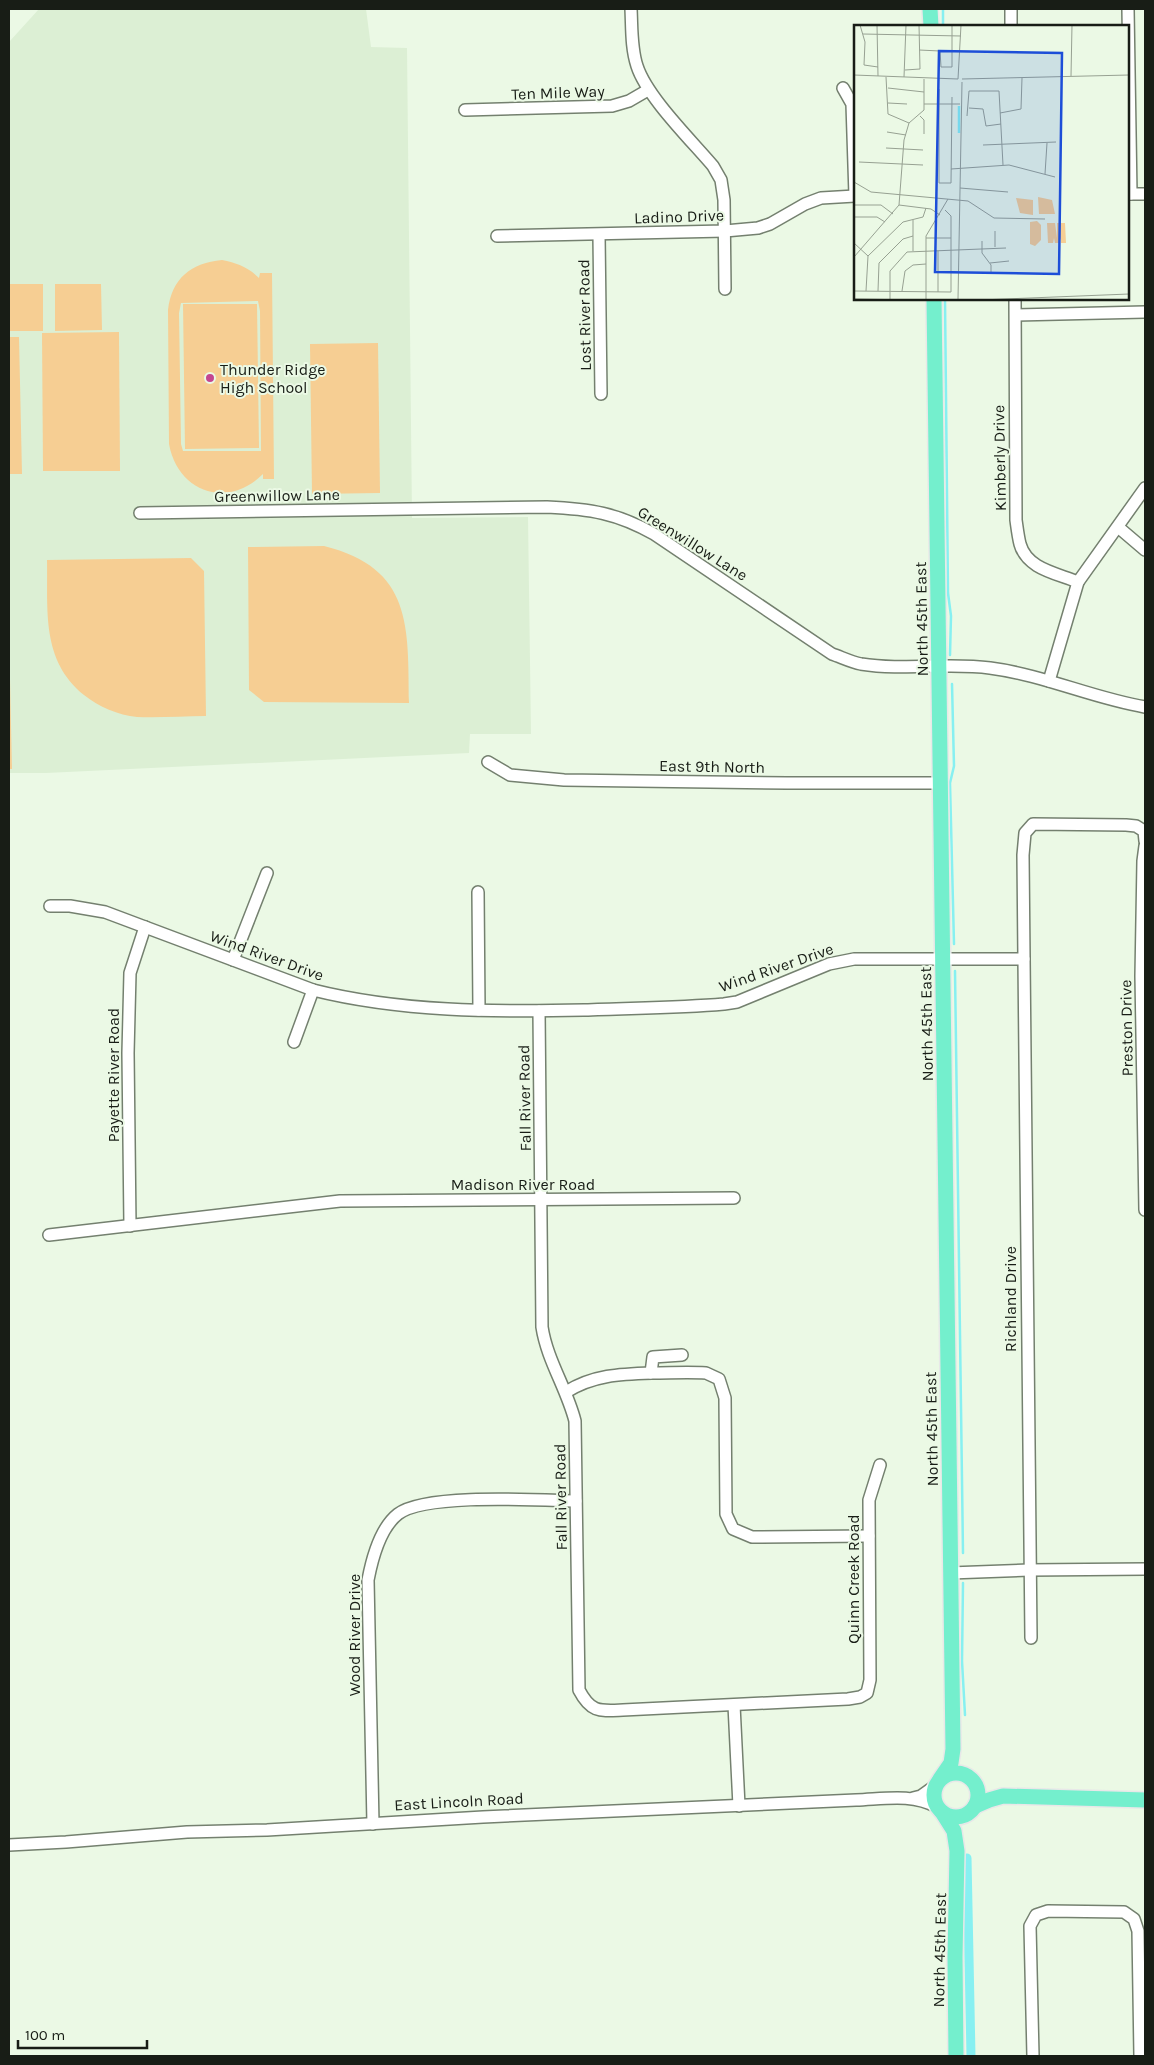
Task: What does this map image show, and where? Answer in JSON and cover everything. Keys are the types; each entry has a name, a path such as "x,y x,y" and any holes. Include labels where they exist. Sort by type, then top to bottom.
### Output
{"main road":[{"path":"930,9 930,25"},
{"name":"North 45th East","path":"934,300 953,1749 951,1764 938,1782"},
{"name":"North 45th East","path":"953,1749 958,1763 971,1780"},
{"path":"1003,1796 989,1800 956,1817 940,1810 934,1800 938,1782 952,1773 971,1780 986,1792 1003,1796 1145,1800"},
{"path":"971,1780 978,1795 972,1809"},
{"name":"North 45th East","path":"956,1844 962,1822 972,1809"},
{"name":"North 45th East","path":"940,1810 954,1831 958,1874 955,1958 956,2056"}],"street":[{"path":"631,9 633,51 637,68 648,90 713,166 721,180 725,231 724,289"},
{"path":"1011,9 1011,25"},
{"path":"1128,9 1128,25"},
{"path":"843,88 852,104 854,165"},
{"name":"Ten Mile Way","path":"465,110 612,106 629,101 648,90"},
{"path":"1129,102 1130,194 1145,194"},
{"name":"Ladino Drive","path":"497,236 599,235 725,231 758,228 770,224 804,204 821,198 854,196"},
{"name":"Lost River Road","path":"599,235 601,394"},
{"name":"Kimberly Drive","path":"1015,300 1016,520 1020,544 1026,556 1033,564 1078,582"},
{"path":"1016,315 1145,312"},
{"path":"1049,681 1078,582 1145,488"},
{"name":"Greenwillow Lane","path":"140,514 548,508 576,508 610,514 635,523 654,534 832,654 859,664 885,667 987,667 1024,672 1120,702 1145,707"},
{"path":"1118,527 1145,550"},
{"name":"East 9th North","path":"488,762 510,775 564,780 940,783"},
{"path":"1024,959 1023,855 1025,833 1033,824 1136,826 1144,831 1145,841"},
{"name":"Preston Drive","path":"1145,846 1142,861 1141,976 1145,1210"},
{"path":"233,960 267,873"},
{"path":"478,892 479,1010"},
{"name":"Wind River Drive","path":"50,906 89,908 105,912 313,990 345,998 479,1010 724,1004 737,1002 828,964 854,959 1024,959"},
{"name":"Payette River Road","path":"130,1226 128,1053 130,973 145,927"},
{"name":"Richland Drive","path":"1024,959 1031,1638"},
{"path":"294,1042 313,990"},
{"name":"Fall River Road","path":"539,1010 542,1327 548,1352 566,1392 575,1422 579,1690 587,1704 601,1711 848,1699 860,1698 867,1694"},
{"name":"Madison River Road","path":"49,1235 340,1201 734,1198"},
{"path":"650,1374 653,1357 682,1355"},
{"path":"566,1392 600,1376 621,1374 706,1373 719,1379 725,1398 726,1514 733,1528 752,1536 869,1536"},
{"name":"Quinn Creek Road","path":"867,1694 870,1680 869,1500 880,1464"},
{"name":"Wood River Drive","path":"373,1824 368,1580 373,1555 383,1534 397,1515 408,1509 436,1502 487,1500 576,1501"},
{"path":"950,1573 1145,1569"},
{"path":"734,1705 739,1806"},
{"name":"East Lincoln Road","path":"9,1845 187,1832 267,1830 493,1816 911,1798 921,1796 938,1782"},
{"name":"East Lincoln Road","path":"911,1798 926,1801 940,1810"},
{"path":"1033,2056 1030,1926 1036,1915 1048,1911 1124,1912 1134,1919 1138,1931 1140,2056"}],"shaded area":[{"name":"Thunder Ridge High School","path":"39,9 366,9 371,47 407,48 412,518 528,517 531,734 470,734 469,753 46,773 9,773 9,42"},
{"path":"222,260 237,264 251,271 259,278 260,273 272,273 274,479 263,479 263,474 249,485 235,491 220,493 206,490 193,484 174,461 169,444 168,310 170,299 174,289 185,274 192,269","holes":["258,301 260,311 261,451 183,451 181,444 179,313 181,303"]},
{"path":"9,284 43,284 43,331 9,331"},
{"path":"55,284 101,284 102,330 55,331"},
{"path":"183,304 257,304 259,448 185,449"},
{"path":"119,332 120,471 43,471 42,333"},
{"path":"9,337 19,337 22,474 9,474"},
{"path":"378,343 380,493 312,494 310,344"},
{"path":"324,546 353,556 375,569 390,585 399,604 405,626 408,649 409,703 264,702 249,690 248,547"},
{"path":"191,558 204,571 206,716 130,716 109,710 84,695 70,681 60,666 54,650 48,616 47,560"},
{"path":"9,677 10,679 12,769 9,769"}],"waterway":[{"path":"943,9 943,25"},
{"path":"945,300 948,593 951,616 950,655"},
{"path":"952,684 954,766 950,783 954,944"},
{"path":"955,971 963,1553"},
{"path":"963,1583 962,1661 965,1715"},
{"path":"967,1858 971,2056"}],"place":[{"name":"Thunder Ridge High School","path":"210,378"}]}
